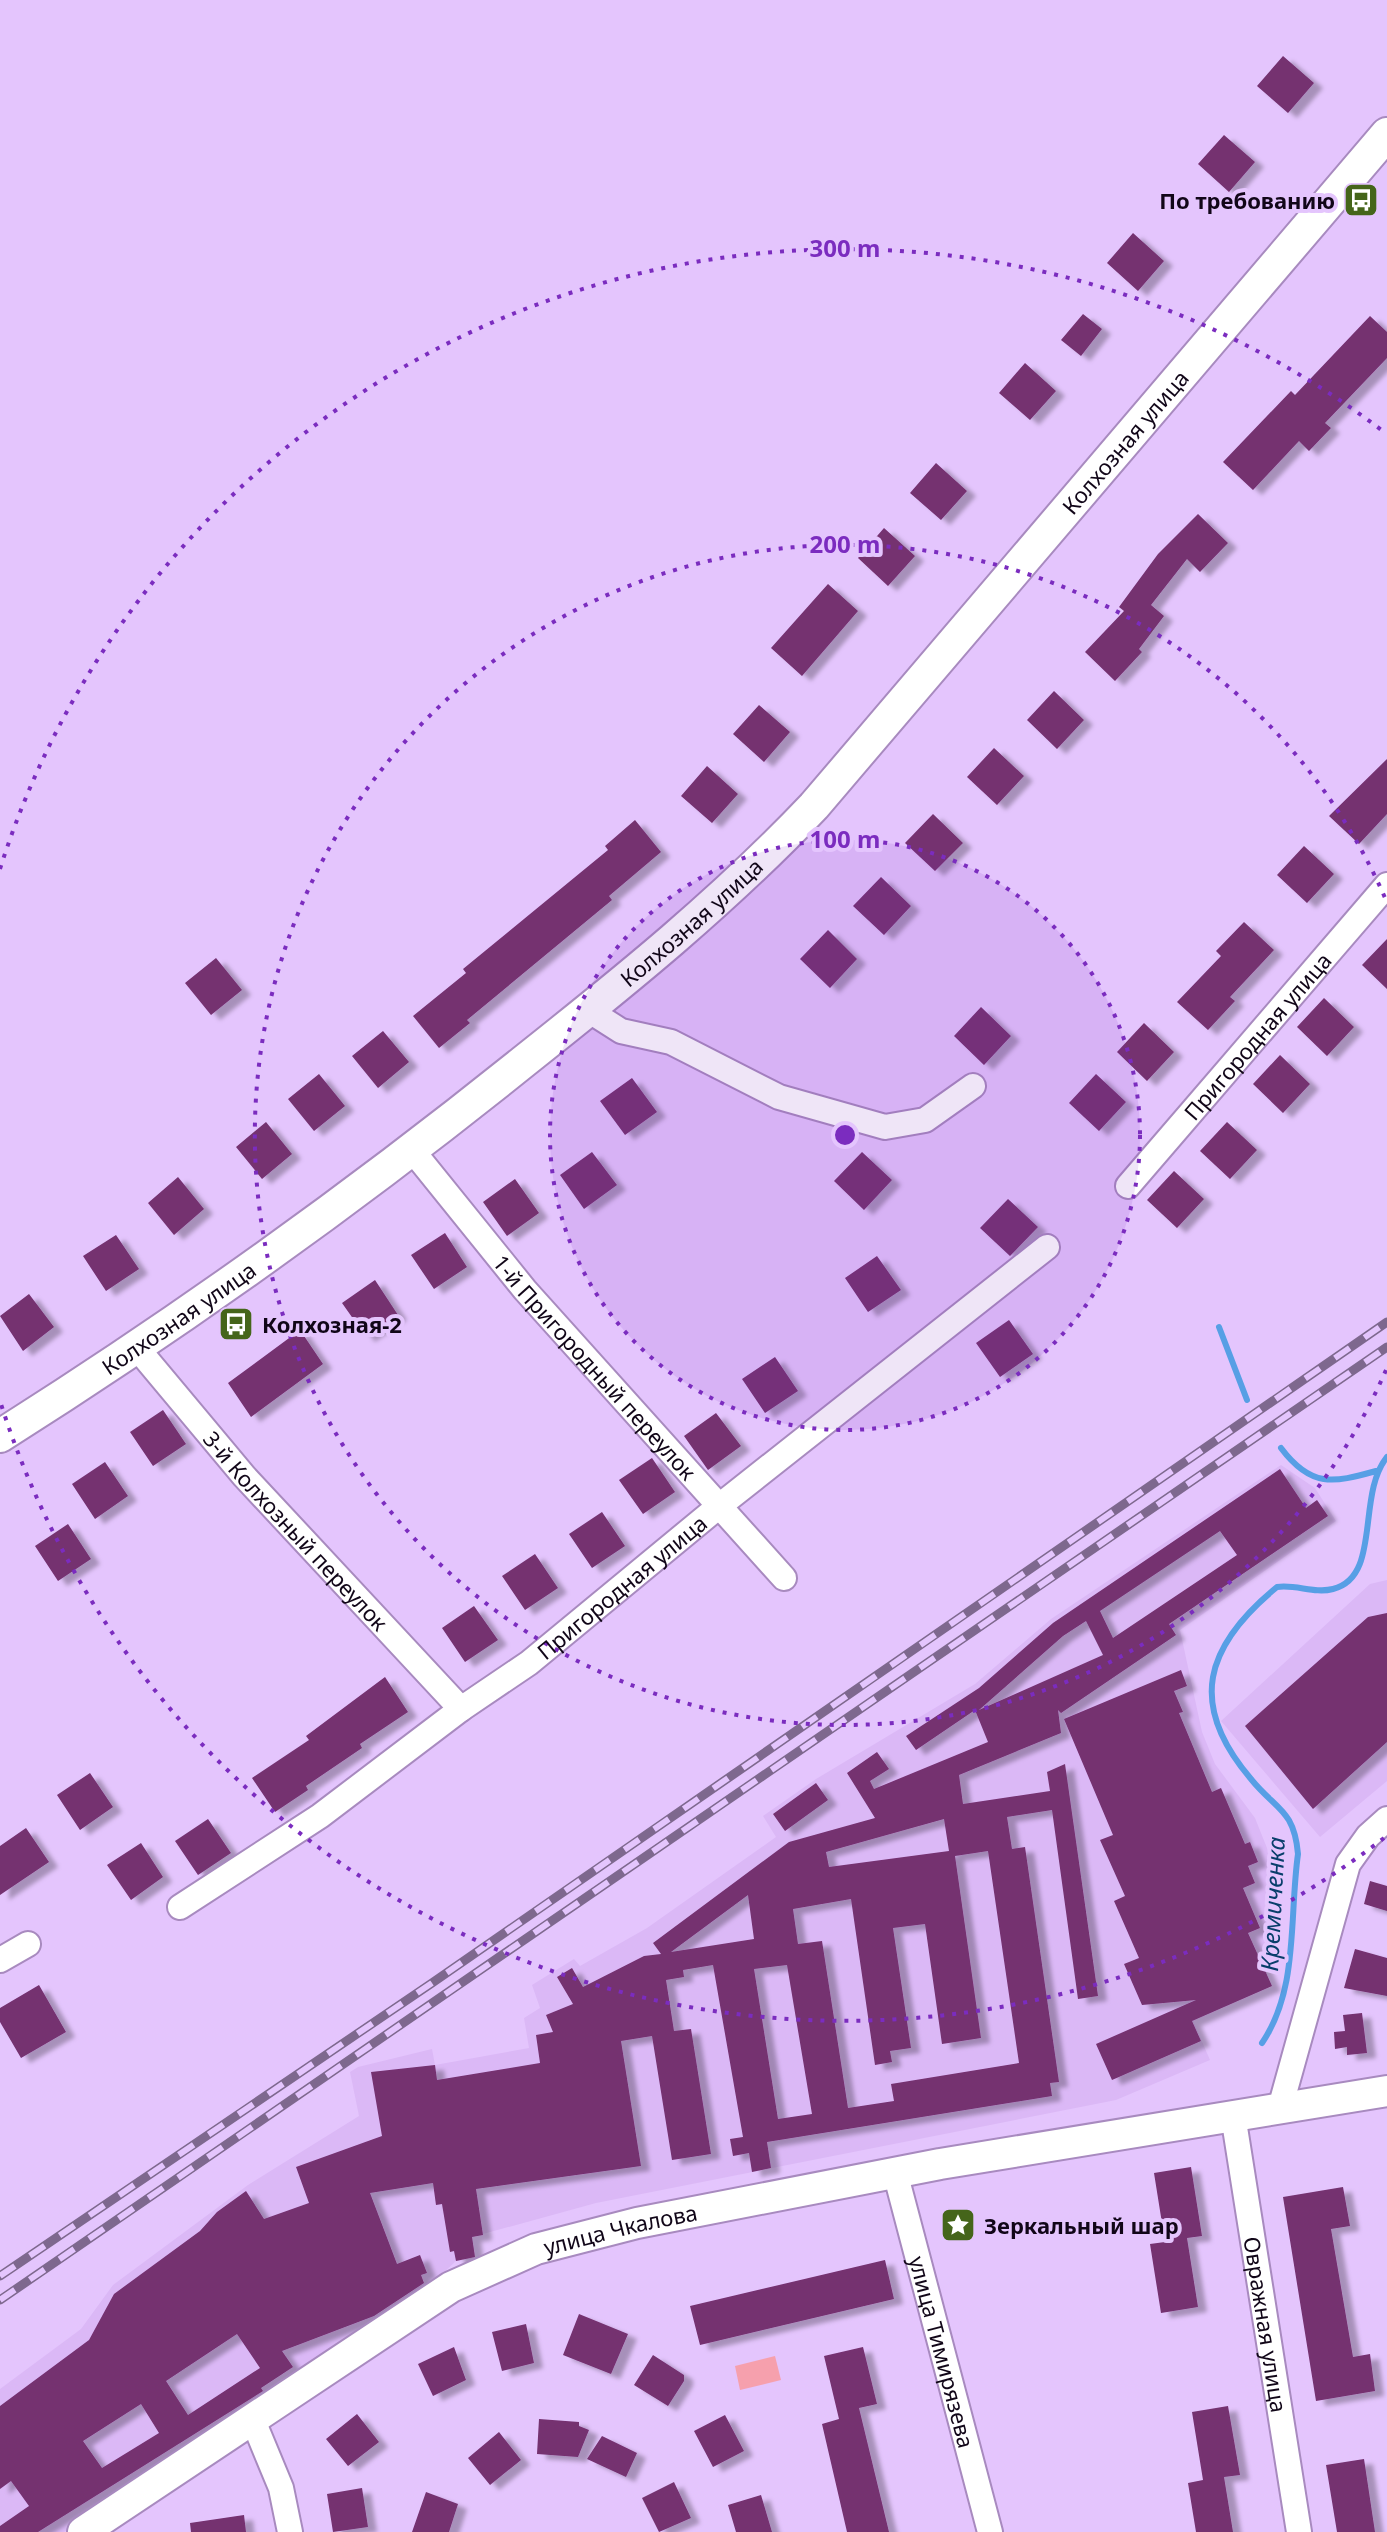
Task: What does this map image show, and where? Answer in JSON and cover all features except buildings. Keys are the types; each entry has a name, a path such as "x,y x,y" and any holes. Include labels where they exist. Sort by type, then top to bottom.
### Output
{"main road":[{"name":"Колхозная улица","path":"0,1436 137,1348 272,1255 412,1150 719,901 814,806 1387,134"}],"street":[{"name":"Пригородная улица","path":"1128,1186 1387,885"},
{"path":"588,1010 621,1031 671,1042 779,1097 885,1127 925,1120 973,1086"},
{"name":"1-й Пригородный переулок","path":"412,1150 516,1280 784,1578"},
{"name":"Пригородная улица","path":"180,1907 331,1808 461,1709 539,1656 718,1507 1047,1247"},
{"name":"3-й Колхозный переулок","path":"137,1348 244,1476 461,1709"},
{"path":"1280,2108 1348,1864 1363,1842 1387,1819"},
{"path":"0,1960 28,1944"},
{"name":"улица Чкалова","path":"83,2532 451,2287 498,2263 536,2249 609,2230 895,2172 1387,2091"},
{"name":"Овражная улица","path":"1233,2115 1299,2532"},
{"name":"улица Тимирязева","path":"895,2172 990,2532"},
{"path":"252,2418 281,2488 290,2532"}],"shaded area":[{"path":"1281,1465 1315,1488 1336,1521 1180,1630 1202,1732 1215,1764 1255,1818 1275,1868 1265,1969 1272,1986 1193,2021 1210,2060 1116,2100 596,2203 472,2237 475,2258 456,2261 426,2289 64,2532 0,2532 0,2389 81,2329 113,2285 248,2185 359,2116 350,2072 358,2067 432,2049 435,2065 529,2048 524,2018 540,2008 532,1985 574,1959 580,1966 647,1928 776,1837 763,1816 816,1779 975,1684 1051,1619"},
{"path":"1387,1580 1387,1781 1320,1837 1221,1721 1370,1584"},
{"path":"775,2356 781,2380 740,2390 735,2366"}],"waterway":[{"path":"1219,1327 1247,1400"},
{"path":"1281,1448 1302,1470 1324,1479 1335,1480 1376,1471"},
{"name":"Кремиченка","path":"1262,2043 1274,2022 1287,1976 1298,1854 1296,1839 1288,1819 1231,1752 1218,1726 1212,1701 1213,1677 1220,1654 1234,1631 1277,1587 1333,1589 1348,1581 1358,1569 1372,1492 1387,1457"}],"railway":[{"path":"0,2276 432,1983 1387,1322"},
{"path":"0,2300 1387,1347"}],"place":[{"name":"По требованию","path":"1361,200"},
{"name":"Колхозная-2","path":"236,1324"},
{"name":"Зеркальный шар","path":"958,2225"}]}
